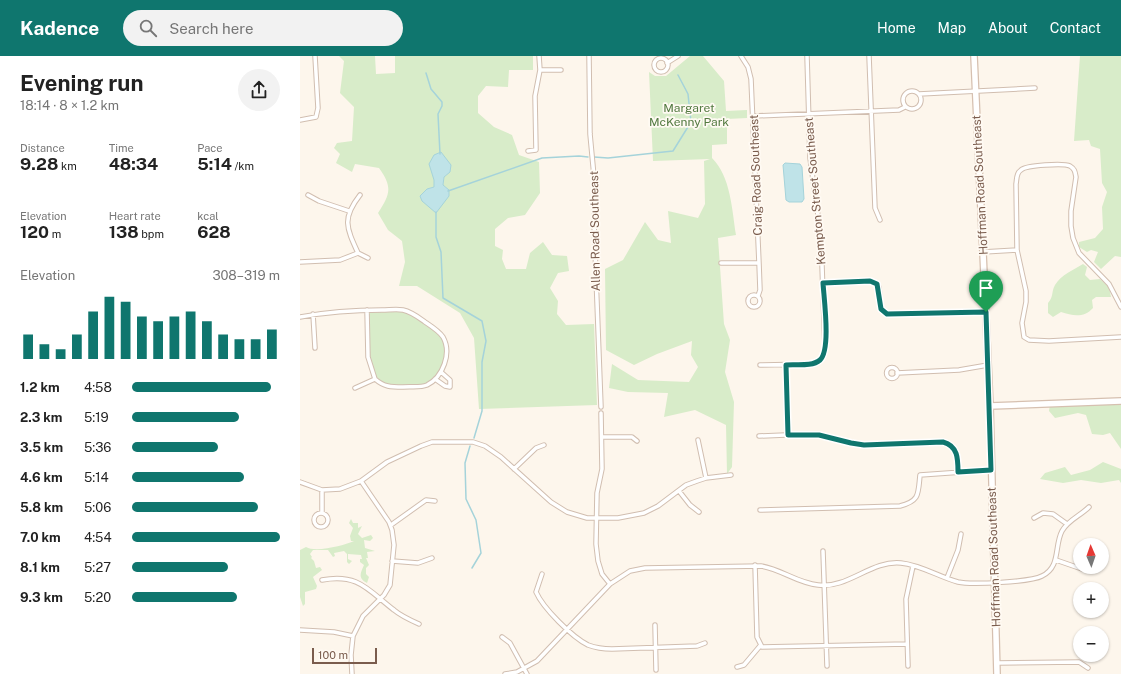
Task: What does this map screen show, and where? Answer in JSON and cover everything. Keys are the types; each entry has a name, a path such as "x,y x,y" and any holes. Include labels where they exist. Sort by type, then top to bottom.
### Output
{"street":[{"path":"300,120 316,117 318,108 316,56"},
{"path":"528,150 536,150 535,96 540,70 539,56"},
{"name":"Allen Road Southeast","path":"589,56 590,134 595,187 594,223 601,407"},
{"path":"667,63 678,56"},
{"name":"Craig Road Southeast","path":"741,56 748,67 752,79 760,290 758,296"},
{"name":"Kempton Street Southeast","path":"760,365 813,364 819,361 823,356 826,345 821,238 810,158 807,113 807,56"},
{"path":"869,56 875,208 880,220"},
{"name":"Hoffman Road Southeast","path":"974,56 990,406 997,674"},
{"path":"540,70 561,70"},
{"path":"905,107 903,100 906,94 912,91 919,94 1035,88"},
{"path":"753,116 899,110 905,107 912,110 919,107 922,100 919,94"},
{"path":"1121,307 1109,284 1076,246 1071,226 1076,177 1075,170 1069,166 1026,167 1017,174 1017,250 1026,291 1026,302 1022,323 1024,336 1029,340 1049,341 1121,337"},
{"path":"308,194 319,201 348,211"},
{"path":"360,195 348,211 350,232 358,253 368,258"},
{"path":"983,252 1017,250"},
{"path":"300,262 340,260 358,253"},
{"path":"721,264 759,262"},
{"path":"823,283 873,282 879,287 881,309 887,314 986,312"},
{"path":"300,316 367,310 408,312 416,315 440,333 444,339 446,359 441,372 435,379 422,386 387,387 375,379 368,357 367,310"},
{"path":"313,314 315,348"},
{"path":"786,365 788,435"},
{"path":"897,373 959,370 988,365"},
{"path":"435,379 445,386 450,386 450,380 441,372"},
{"path":"355,388 375,379"},
{"path":"990,406 1121,401"},
{"path":"601,413 602,469 597,492 596,518 598,561 602,574 610,584"},
{"path":"760,436 819,435 864,445 943,442 950,444 955,450 958,472"},
{"path":"602,437 632,438 637,441"},
{"path":"698,440 706,478"},
{"path":"300,482 322,490 340,489 361,481 387,462 432,442 463,441 479,444 501,457 551,502 566,512 577,516 618,518 644,513 658,506 686,485 706,478 731,475"},
{"path":"514,469 536,448 544,444"},
{"path":"760,510 900,506 910,503 916,499 920,475 991,470"},
{"path":"352,674 351,654 354,636 363,616 381,598 390,584 394,538 390,524 361,481"},
{"path":"322,490 322,513"},
{"path":"679,490 690,505 700,512"},
{"path":"390,524 426,500 435,501"},
{"path":"505,674 524,669 537,661 610,584 630,571 645,568 754,565 775,569 809,584 824,586 840,583 886,564 900,563 961,583 1029,581 1048,572 1056,560 1059,538 1067,524 1089,507"},
{"path":"322,513 326,515 328,519 327,523 322,527 315,524 314,520 317,514 322,513"},
{"path":"1034,518 1043,513 1053,514 1067,524"},
{"path":"947,578 958,550 961,534"},
{"path":"823,551 827,666"},
{"path":"392,561 418,563 432,558"},
{"path":"1056,560 1073,566"},
{"path":"754,565 757,637 760,646"},
{"path":"908,666 906,599 913,566"},
{"path":"542,574 536,592 539,599 567,628 587,644 599,648 656,648 697,646 705,643"},
{"path":"322,580 339,578 356,581 371,589 394,610 419,624"},
{"path":"655,625 656,670"},
{"path":"300,630 334,632 354,636"},
{"path":"502,638 510,643 526,674"},
{"path":"760,646 766,648 907,644"},
{"path":"737,666 744,665 760,646"},
{"path":"997,663 1079,662 1088,668"}],"green space":[{"path":"339,56 375,56 376,74 395,73 395,56 533,56 533,70 509,70 508,87 486,86 478,96 478,113 494,127 512,135 519,155 539,162 540,193 525,215 508,218 495,229 495,246 503,250 502,259 506,269 526,269 530,253 543,242 552,255 567,256 569,271 558,273 550,288 558,301 557,314 566,325 594,324 597,405 479,409 474,338 460,313 417,286 399,286 405,262 402,241 388,230 378,213 385,201 388,191 388,186 379,168 355,164 352,172 336,163 340,154 334,148 337,143 352,141 354,107 340,93 344,61","holes":["449,172 444,177 443,185 449,190 449,195 443,203 427,189 434,187 434,180"]},
{"name":"Margaret McKenny Park","path":"690,56 703,56 724,81 726,111 747,110 747,118 727,119 727,144 712,145 712,158 723,175 730,194 736,235 718,238 724,324 730,340 725,372 734,402 732,467 727,474 726,425 695,410 664,417 668,393 628,392 609,388 612,364 638,380 689,382 698,367 691,355 692,341 657,354 634,365 606,350 605,269 623,260 645,222 658,240 671,243 668,211 698,218 705,204 704,161 710,159 653,161 649,72 655,76 666,76"},
{"path":"1080,56 1121,56 1121,257 1115,256 1101,269 1094,262 1098,252 1091,250 1087,252 1079,247 1079,242 1095,238 1103,229 1102,207 1107,192 1102,183 1100,149 1091,146 1089,140 1074,141"},
{"path":"1083,264 1087,267 1085,275 1090,280 1100,279 1109,287 1111,297 1096,297 1092,300 1093,308 1082,315 1061,312 1053,317 1048,313 1048,303 1055,285 1064,276"},
{"path":"367,310 408,312 442,336 446,352 441,372 427,385 387,387 375,379 370,365"},
{"path":"1121,401 1121,449 1110,433 1103,435 1092,434 1086,415 1078,413 1055,418 1049,411 1050,404"},
{"path":"1103,462 1121,469 1121,483 1119,480 1101,483 1081,480 1063,483 1040,479 1045,473 1065,467 1071,475 1090,470"},
{"path":"351,519 353,523 358,523 358,528 362,526 358,534 362,538 371,535 373,538 370,541 364,540 365,548 375,551 367,552 368,558 366,558 369,565 366,568 366,574 369,577 367,583 361,577 364,565 360,562 360,559 362,559 361,555 348,554 348,559 352,561 349,564 347,562 347,554 344,551 334,553 335,556 333,557 328,550 313,550 310,554 312,557 311,558 314,561 316,568 320,567 322,570 313,577 317,586 316,589 305,592 305,604 303,606 300,597 300,550 306,547 311,549 330,548 354,541 351,541 350,536 353,528 349,523"}],"water":[{"path":"441,152 451,165 450,172 444,177 443,185 449,190 449,196 436,213 422,201 420,196 427,189 434,187 434,180 429,164 434,155"},
{"path":"785,163 800,164 802,167 804,199 802,202 789,202 786,200 783,165"}],"waterway":[{"path":"426,73 431,89 442,102 442,106 438,114 440,154"},
{"path":"594,157 608,158 673,151 691,122 688,94 678,75"},
{"path":"448,191 542,158 588,157"},
{"path":"436,212 436,237 441,252 443,298 482,321 486,341 482,362 482,411 474,438"},
{"path":"470,446 465,463 466,499 476,520 481,553 472,568"}],"route":[{"path":"873,282 879,287 879,304 881,309 887,314 986,312 991,470 958,472 958,460 955,450 950,444 943,442 864,445 819,435 788,435 786,365 813,364 819,361 823,356 826,345 823,283 873,282"}]}
